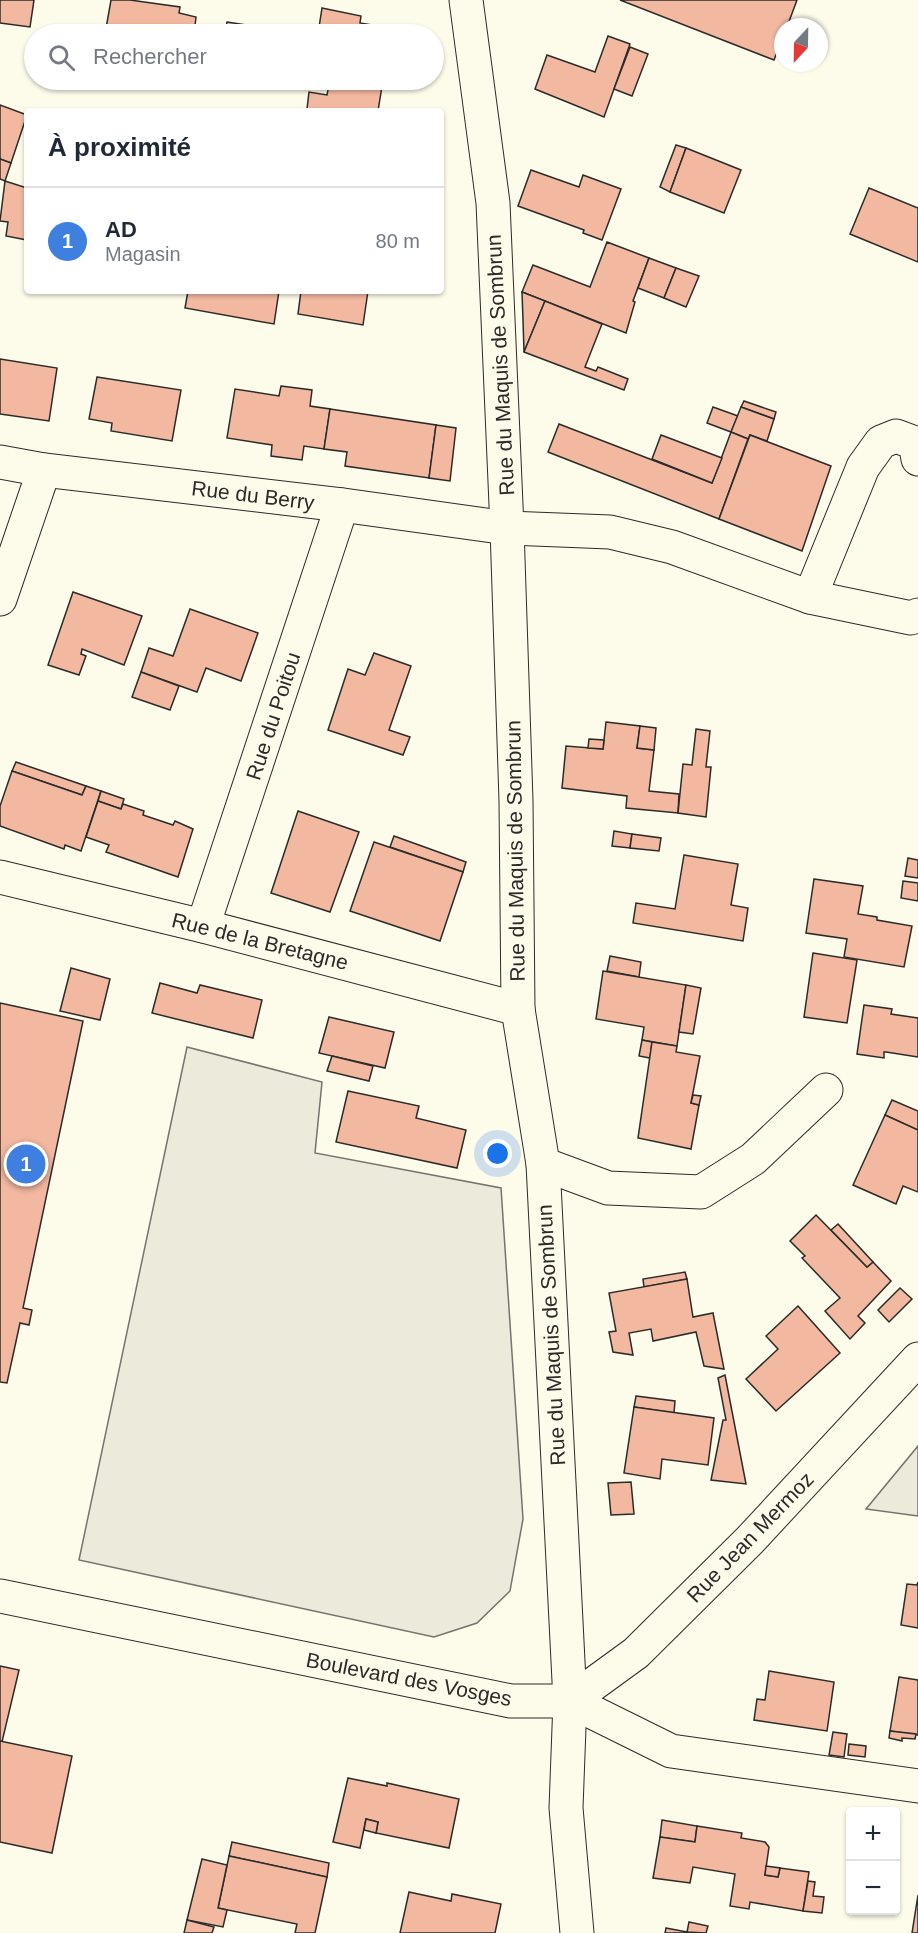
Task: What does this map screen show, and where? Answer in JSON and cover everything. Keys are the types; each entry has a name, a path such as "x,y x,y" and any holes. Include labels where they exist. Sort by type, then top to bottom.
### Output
{"street":[{"name":"Rue du Maquis de Sombrun","path":"465,0 492,203 507,528 516,801 518,1009 543,1164 570,1701 566,1808 577,1933"},
{"path":"810,597 863,467 881,442 896,436 915,443 918,459"},
{"name":"Rue du Berry","path":"0,462 44,470 507,528 610,532 672,547 810,597 911,618 918,615"},
{"path":"0,599 44,470"},
{"name":"Rue du Poitou","path":"203,926 342,506"},
{"name":"Rue de la Bretagne","path":"0,877 203,926 518,1009"},
{"path":"543,1164 608,1188 701,1192 753,1158 826,1090"},
{"name":"Rue Jean Mermoz","path":"570,1701 636,1653 750,1540 918,1359"},
{"name":"Boulevard des Vosges","path":"0,1596 511,1701 570,1701 671,1751 918,1786"}],"shaded area":[{"path":"187,1047 322,1082 315,1153 501,1188 523,1519 510,1591 477,1623 434,1637 79,1560"},
{"path":"918,1446 918,1516 866,1509"}],"building":[{"path":"0,0 34,0 30,24 24,24 24,26 0,23"},
{"path":"111,0 130,0 180,7 179,13 196,17 195,24 107,24"},
{"path":"620,0 797,0 790,18 774,18 774,60"},
{"path":"322,8 361,16 360,23 366,24 320,24"},
{"path":"608,36 630,44 604,117 535,89 547,55 595,72"},
{"path":"630,47 648,54 632,96 614,89"},
{"path":"328,90 381,90 378,108 307,108 309,92 327,95"},
{"path":"0,105 24,114 24,124 11,163 0,159"},
{"path":"676,145 686,148 670,192 660,187"},
{"path":"686,148 741,170 724,213 670,192"},
{"path":"0,159 11,163 5,181 0,179"},
{"path":"531,170 579,187 583,175 621,189 602,240 583,233 584,230 518,206"},
{"path":"5,181 24,187 24,239 6,236 8,222 0,221"},
{"path":"869,188 918,208 918,262 850,234"},
{"path":"607,242 649,258 633,301 635,302 626,333 522,292 533,265 590,287"},
{"path":"649,258 676,268 664,298 638,288"},
{"path":"676,268 699,276 686,307 664,298"},
{"path":"522,292 545,301 524,352 523,320"},
{"path":"187,294 279,294 274,324 185,308"},
{"path":"301,294 368,294 363,325 298,314"},
{"path":"545,301 602,324 585,367 596,371 598,367 628,379 624,390 524,352"},
{"path":"0,359 57,368 49,421 0,414"},
{"path":"97,377 181,390 172,441 111,431 112,423 89,419"},
{"path":"281,386 312,390 310,406 330,409 324,449 304,446 302,460 271,456 272,445 227,438 235,389 279,396"},
{"path":"744,401 776,412 774,419 741,407"},
{"path":"713,407 738,416 731,432 707,423"},
{"path":"741,407 774,419 767,441 750,435 748,439 731,432"},
{"path":"330,409 436,425 429,478 345,466 347,452 324,449"},
{"path":"559,424 712,483 731,432 748,439 719,519 548,452"},
{"path":"436,425 456,428 450,481 429,478"},
{"path":"661,435 722,458 712,483 652,459"},
{"path":"750,435 831,466 802,551 719,519"},
{"path":"73,592 142,616 124,665 82,649 81,654 86,656 79,675 48,665"},
{"path":"190,609 258,633 241,681 206,668 197,692 141,672 149,648 173,656"},
{"path":"374,653 411,666 389,730 410,737 403,755 328,730 348,669 365,675"},
{"path":"141,672 179,686 170,710 132,697"},
{"path":"606,722 640,726 637,748 654,750 649,791 679,794 678,813 626,808 627,796 562,788 566,746 603,749"},
{"path":"640,726 656,728 654,750 637,748"},
{"path":"696,729 710,731 706,767 711,767 706,817 678,813 683,764 692,765"},
{"path":"589,739 604,740 603,749 588,748"},
{"path":"16,762 86,786 82,795 12,771"},
{"path":"12,771 82,795 86,786 101,791 81,851 65,845 64,849 0,826 0,806"},
{"path":"101,791 124,799 121,809 98,801"},
{"path":"98,801 121,809 123,804 144,811 143,815 173,825 175,821 193,829 178,877 106,852 109,845 86,837"},
{"path":"298,811 359,832 330,912 271,893"},
{"path":"614,831 632,834 630,848 612,846"},
{"path":"632,834 661,838 659,851 630,848"},
{"path":"394,836 466,862 463,872 390,847"},
{"path":"374,842 463,872 440,941 350,911"},
{"path":"684,855 738,864 731,905 748,908 743,941 633,923 636,903 675,909"},
{"path":"908,858 918,860 918,878 905,876"},
{"path":"814,879 863,886 858,914 912,926 904,967 844,957 847,939 806,933"},
{"path":"903,881 918,883 918,901 901,898"},
{"path":"813,953 857,960 847,1023 804,1017"},
{"path":"610,956 641,962 639,977 607,971"},
{"path":"71,968 110,979 100,1020 60,1011"},
{"path":"603,971 686,985 677,1046 642,1040 644,1027 596,1019"},
{"path":"160,983 197,993 200,985 262,1000 253,1038 152,1013"},
{"path":"686,985 701,988 693,1034 679,1032"},
{"path":"0,1003 83,1021 23,1308 32,1310 29,1325 20,1323 7,1383 0,1382"},
{"path":"864,1005 892,1009 891,1014 918,1018 918,1057 886,1052 884,1052 884,1058 857,1054"},
{"path":"329,1017 394,1032 385,1068 319,1053"},
{"path":"642,1040 652,1042 650,1058 639,1056"},
{"path":"652,1042 677,1046 676,1052 700,1056 691,1103 699,1105 691,1149 638,1138"},
{"path":"332,1056 373,1066 369,1081 327,1071"},
{"path":"348,1091 419,1106 416,1118 466,1130 457,1168 336,1142"},
{"path":"693,1095 701,1096 699,1105 691,1103"},
{"path":"892,1100 918,1111 918,1130 885,1115"},
{"path":"885,1115 918,1130 918,1192 903,1186 896,1204 853,1185"},
{"path":"816,1215 867,1267 873,1262 891,1281 858,1316 865,1323 850,1339 825,1311 840,1298 802,1258 805,1256 790,1241"},
{"path":"838,1224 873,1262 867,1267 831,1230"},
{"path":"685,1272 687,1279 644,1287 643,1279"},
{"path":"687,1279 693,1317 713,1313 724,1369 704,1366 696,1332 653,1341 651,1329 629,1333 633,1355 613,1352 609,1332 616,1331 609,1293"},
{"path":"900,1288 912,1299 889,1322 878,1310"},
{"path":"798,1306 840,1353 776,1411 746,1379 778,1349 766,1336"},
{"path":"725,1375 746,1484 711,1480 723,1420 726,1420 718,1378"},
{"path":"636,1396 675,1401 674,1413 634,1407"},
{"path":"634,1407 714,1418 708,1465 662,1459 660,1479 624,1473"},
{"path":"631,1482 634,1514 611,1515 608,1483"},
{"path":"918,1582 918,1628 901,1625 907,1584 917,1585"},
{"path":"0,1666 19,1670 2,1742 0,1741"},
{"path":"769,1671 834,1682 827,1731 754,1720 757,1699 765,1700"},
{"path":"899,1677 918,1680 918,1735 890,1731"},
{"path":"890,1731 916,1734 915,1739 902,1738 902,1741 889,1738"},
{"path":"833,1732 847,1734 844,1757 829,1755"},
{"path":"0,1741 72,1756 52,1853 0,1842"},
{"path":"849,1744 866,1746 865,1757 848,1755"},
{"path":"348,1778 387,1786 387,1783 459,1799 449,1848 376,1833 378,1822 366,1819 360,1848 333,1842"},
{"path":"366,1819 378,1822 376,1833 364,1830"},
{"path":"662,1820 697,1826 695,1842 660,1837"},
{"path":"697,1826 742,1833 741,1838 765,1842 769,1847 765,1875 778,1877 780,1868 809,1872 803,1911 750,1902 749,1909 730,1906 735,1874 693,1867 690,1883 653,1878 660,1837 695,1842"},
{"path":"232,1842 329,1863 327,1877 229,1856"},
{"path":"229,1856 327,1877 315,1933 295,1933 297,1924 218,1908"},
{"path":"202,1859 227,1865 218,1908 227,1910 223,1927 187,1920"},
{"path":"766,1866 780,1868 778,1877 765,1875"},
{"path":"808,1881 815,1882 813,1896 824,1897 822,1913 803,1911"},
{"path":"409,1892 451,1901 452,1894 501,1904 495,1933 400,1933"},
{"path":"918,1895 918,1933 912,1933"},
{"path":"187,1920 214,1927 212,1933 184,1933"},
{"path":"689,1922 708,1926 706,1933 687,1932"},
{"path":"666,1928 687,1932 690,1933 665,1933"}],"place":[{"name":"AD","path":"26,1164"}]}
